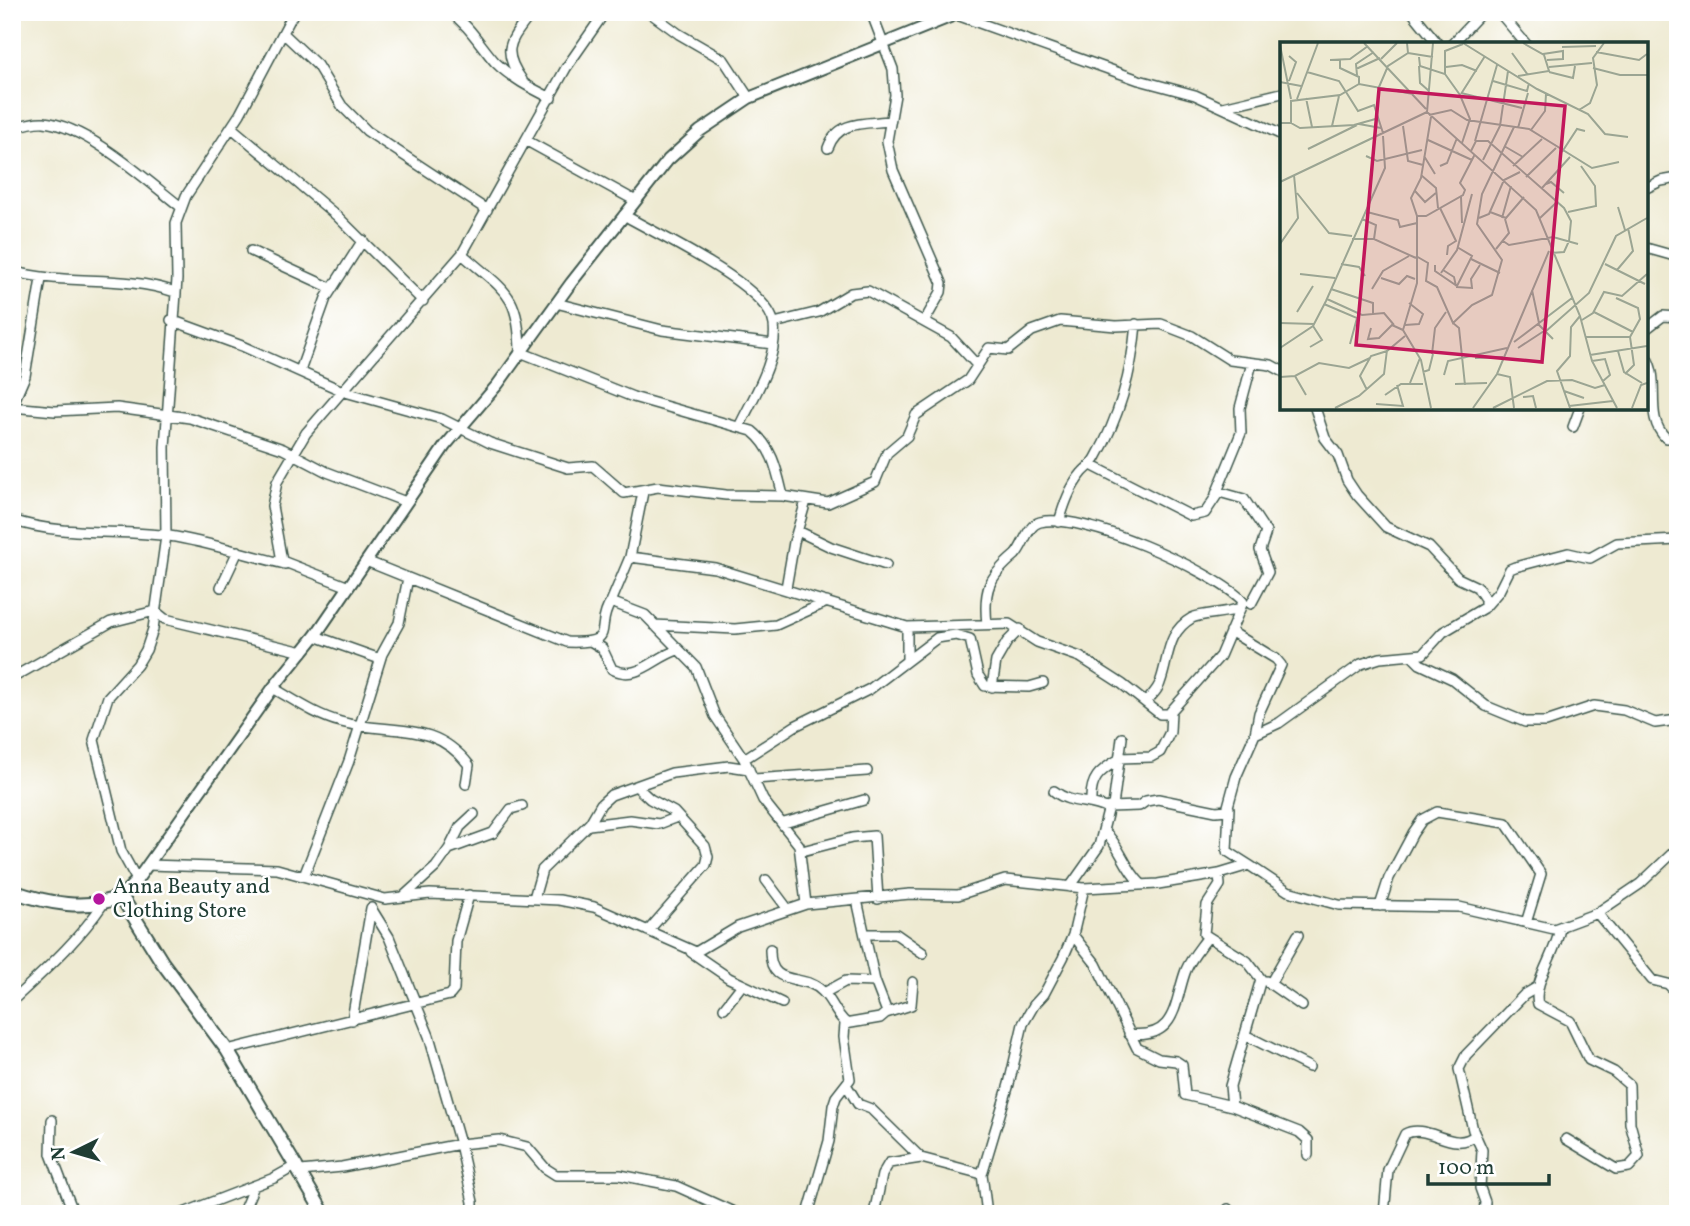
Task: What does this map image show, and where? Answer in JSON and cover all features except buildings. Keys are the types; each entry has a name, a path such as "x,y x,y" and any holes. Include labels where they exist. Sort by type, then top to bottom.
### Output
{"main road":[{"path":"12,891 57,903 103,904 121,896 162,962 227,1050 324,1214"}],"street":[{"path":"137,880 121,850 94,740 108,697 146,650 155,611 166,536 165,447 175,292 174,236 181,207 232,128 294,12"},
{"path":"525,85 510,62 508,50 532,12"},
{"path":"285,564 278,554 272,499 276,482 296,455 306,433 345,392 462,254 575,53 605,12"},
{"path":"649,12 679,34 724,60 750,98"},
{"path":"871,12 895,87 887,141 893,170 942,283 941,292 923,322"},
{"path":"1412,12 1436,42"},
{"path":"1454,42 1482,12"},
{"path":"1499,12 1524,42"},
{"path":"455,14 498,64 525,85 551,98"},
{"path":"121,896 137,880 273,688 315,636 460,428 634,201 681,146 750,98 959,14 1139,80 1195,95 1280,134"},
{"path":"283,33 317,65 342,106 367,131 487,210"},
{"path":"1222,107 1280,93"},
{"path":"828,148 834,133 841,127 890,121"},
{"path":"12,128 42,122 81,136 128,165 181,207"},
{"path":"232,128 363,240 423,301"},
{"path":"527,141 634,201"},
{"path":"1649,184 1678,178"},
{"path":"624,215 728,274 759,302 774,323 773,344 762,381 738,427"},
{"path":"300,371 331,288 363,240"},
{"path":"1648,249 1678,257"},
{"path":"251,251 331,288"},
{"path":"462,254 511,298 519,318 520,352"},
{"path":"12,271 41,279 141,284 175,292"},
{"path":"41,279 25,376 12,406 55,411 117,408 169,414 205,422 296,455 341,479 406,502"},
{"path":"774,323 819,312 860,290 876,292 891,305 960,344 978,365"},
{"path":"556,303 662,330 773,344"},
{"path":"1648,327 1662,316 1678,317"},
{"path":"172,320 243,346 345,392 428,414 483,440 539,460 573,468 593,466 624,493 643,492 658,487 726,495 783,496 806,501 834,502 855,489 875,482 887,453 907,436 916,415 962,386 989,348 1008,350 1021,338 1047,324 1060,321 1174,328 1230,360 1271,365 1280,370"},
{"path":"1059,522 1069,494 1080,475 1091,465 1130,376 1136,324"},
{"path":"520,352 633,397 752,431 764,440 772,454 783,496"},
{"path":"1648,361 1651,366 1650,387 1657,426 1666,438 1678,439"},
{"path":"1091,465 1192,516 1205,513 1215,496 1241,433 1240,408 1252,363"},
{"path":"1316,410 1325,438 1338,456 1347,480 1357,495 1386,527 1429,547 1458,578 1477,587 1485,599 1485,607"},
{"path":"1573,426 1579,410"},
{"path":"1091,802 1096,775 1118,759 1151,757 1160,752 1170,733 1169,715 1220,656 1230,631 1268,572 1260,550 1265,528 1244,499 1225,491 1215,496"},
{"path":"592,642 603,631 611,601 630,557 643,492"},
{"path":"786,588 806,501"},
{"path":"12,520 48,528 166,536 239,551 349,587"},
{"path":"987,624 985,601 995,573 1022,548 1036,524 1059,522 1136,540 1157,549 1238,596 1246,606"},
{"path":"797,531 831,547 886,565"},
{"path":"1255,733 1279,723 1361,664 1380,658 1423,654 1443,632 1493,600 1510,569 1568,553 1590,558 1617,544 1678,540"},
{"path":"221,587 239,551"},
{"path":"630,557 699,564 786,588 907,627 1009,624 1037,642 1080,657 1160,714 1169,715"},
{"path":"366,561 547,635 567,642 592,642 602,648 612,669 626,674 642,670 662,655 678,650"},
{"path":"304,876 349,761 380,659 399,624 408,578"},
{"path":"611,601 640,612 696,667 715,716 744,759 769,810 784,823 802,851 806,904"},
{"path":"654,625 727,629 776,625 827,602"},
{"path":"1146,702 1160,683 1168,645 1186,623 1196,617 1220,615 1246,606"},
{"path":"155,611 165,619 303,652"},
{"path":"12,678 111,622 155,611"},
{"path":"907,627 907,660"},
{"path":"992,687 996,661 1007,642 1020,629"},
{"path":"1230,631 1276,659 1280,665 1236,777 1229,808 1227,851 1297,895 1349,906 1425,904 1459,907 1560,928 1597,913 1640,884 1678,848"},
{"path":"315,636 380,659"},
{"path":"744,759 795,726 870,689 937,638 963,636 970,639 980,681 992,687 1029,687 1043,683"},
{"path":"1413,657 1420,664 1452,679 1486,706 1525,722 1546,722 1594,706 1624,710 1655,723 1678,720"},
{"path":"273,688 328,718 443,739 469,765 466,784"},
{"path":"1070,887 1099,846 1110,808 1122,738"},
{"path":"534,898 542,870 589,825 606,799 672,773 729,766 749,769"},
{"path":"754,779 867,771"},
{"path":"637,787 677,817 705,846 708,857 701,871 681,889 648,931"},
{"path":"1054,791 1068,801 1091,802 1110,808 1139,806 1146,801 1158,799 1216,811 1229,808"},
{"path":"784,823 864,800"},
{"path":"449,849 488,836 497,830 511,808 522,806"},
{"path":"1380,906 1389,878 1418,826 1429,815 1444,810 1497,820 1512,827 1541,874 1526,923"},
{"path":"404,897 436,867 460,827 474,814"},
{"path":"589,825 630,820 659,824 677,817"},
{"path":"1104,831 1115,841 1122,861 1141,884"},
{"path":"802,851 852,838 874,836 878,899"},
{"path":"148,865 251,867 304,876 371,897 469,895 534,898 594,907 691,952 742,985 782,1003"},
{"path":"691,952 704,950 725,934 787,908 806,904 910,894 958,895 1005,880 1083,888 1141,884 1219,874 1249,865"},
{"path":"1219,874 1220,885 1205,915 1203,929 1207,938 1247,961 1266,981 1302,1006"},
{"path":"766,880 787,908"},
{"path":"987,1214 982,1174 1009,1084 1023,1024 1052,982 1073,935 1083,888"},
{"path":"227,1050 450,995 454,990 456,941 469,895"},
{"path":"352,1020 371,897"},
{"path":"857,900 886,1013"},
{"path":"12,1001 64,952 103,904"},
{"path":"371,908 389,937 429,1036 460,1144 473,1202 472,1214"},
{"path":"1597,913 1652,980 1668,984 1678,993"},
{"path":"1484,1214 1485,1202 1480,1188 1483,1156 1461,1079 1460,1063 1524,995 1536,988 1554,954 1560,928"},
{"path":"865,934 896,934 923,953"},
{"path":"1073,935 1096,964 1137,1048 1182,1065 1185,1095 1232,1106 1299,1132 1308,1140 1308,1155"},
{"path":"1232,1106 1230,1086 1245,1035 1266,981 1298,935"},
{"path":"1129,1034 1158,1031 1171,1018 1178,1006 1188,966 1207,938"},
{"path":"770,949 769,965 774,971 824,993 833,1010 846,1023"},
{"path":"824,993 846,981 876,982"},
{"path":"846,1023 880,1018 886,1013 911,1005 913,982"},
{"path":"724,1008 742,985"},
{"path":"1536,988 1540,1007 1574,1024 1589,1060 1614,1072 1629,1085 1630,1123 1639,1156 1629,1167 1616,1170 1566,1139"},
{"path":"12,1016 12,1052"},
{"path":"808,1214 829,1141 833,1106 836,1097 850,1079 844,1037 846,1023"},
{"path":"1245,1035 1309,1067"},
{"path":"847,1086 858,1104 868,1107 921,1158"},
{"path":"52,1120 51,1154 74,1214"},
{"path":"1384,1214 1388,1170 1405,1134 1415,1131 1464,1141 1475,1135"},
{"path":"185,1213 299,1168 404,1157 460,1144 499,1140 521,1144 556,1175 620,1175 676,1186 738,1214"},
{"path":"874,1214 885,1167 889,1163 921,1158 982,1174"},
{"path":"242,1214 254,1186"}],"place":[{"name":"Anna Beauty and Clothing Store","path":"99,899"}]}
